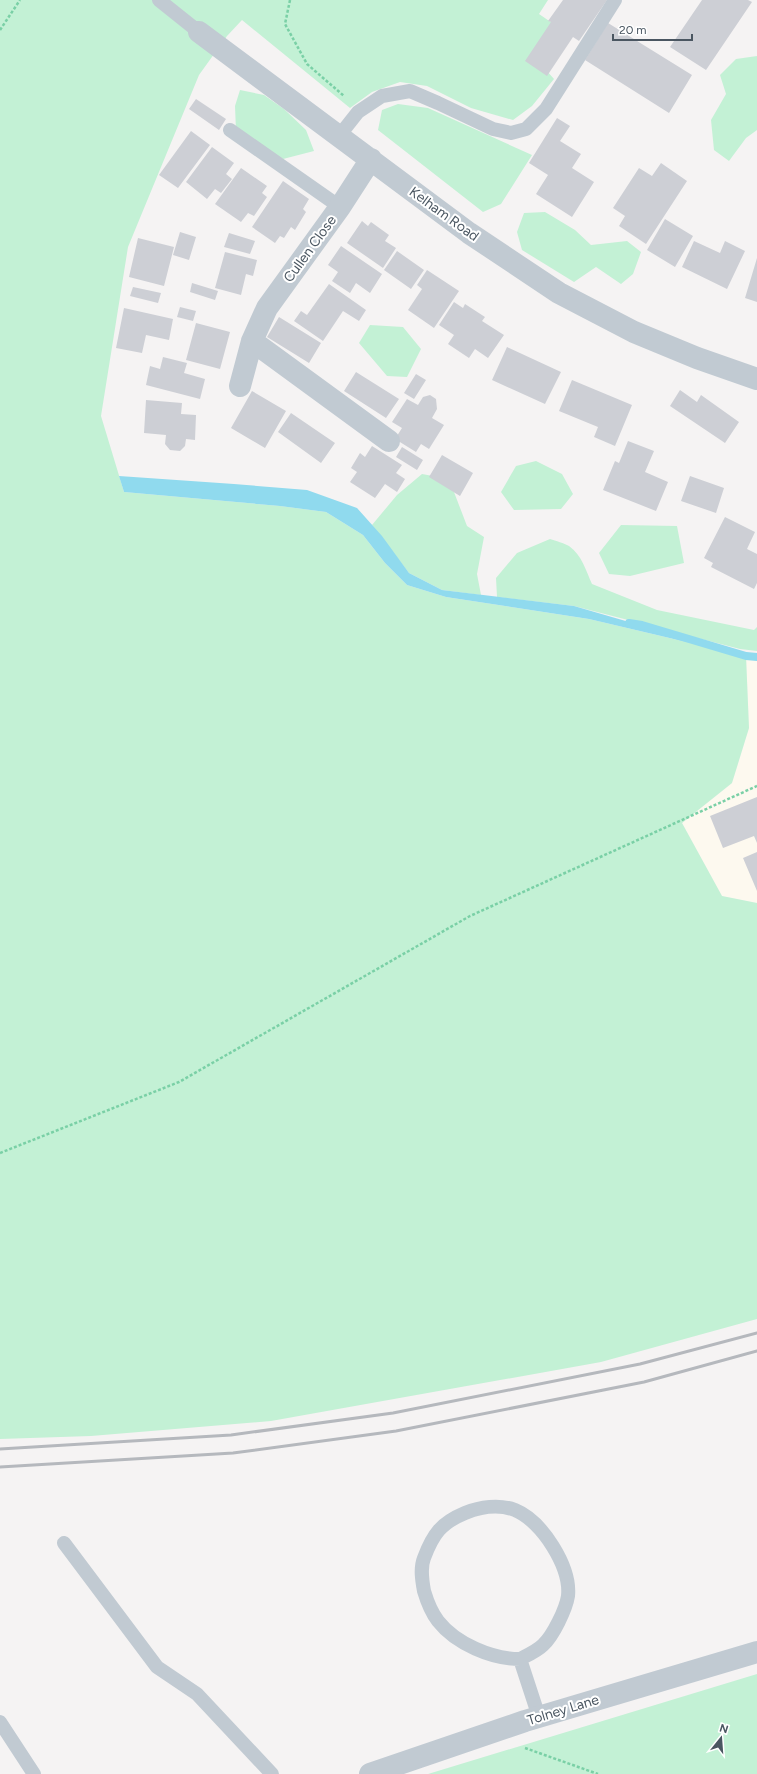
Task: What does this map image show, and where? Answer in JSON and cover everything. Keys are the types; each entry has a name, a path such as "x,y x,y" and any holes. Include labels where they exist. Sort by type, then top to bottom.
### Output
{"street":[{"name":"Kelham Road","path":"199,32 469,233 559,294 634,332 697,358 757,379"},
{"name":"Cullen Close","path":"240,386 252,340 267,308 340,207 371,159"},
{"path":"252,340 389,441"},
{"name":"Tolney Lane","path":"370,1774 539,1718 757,1652"}],"lane":[{"name":"Kelham Road","path":"159,0 199,32"},
{"path":"339,136 358,112 382,96 410,91 493,129 511,133 526,129 546,110 615,0"},
{"path":"230,130 340,207"},
{"path":"495,1506 514,1510 526,1516 548,1539 566,1576 568,1596 563,1612 556,1626 544,1644 520,1659 508,1659 486,1652 460,1640 438,1621 427,1603 421,1578 423,1561 436,1532 450,1519 474,1510 495,1506"},
{"path":"64,1543 157,1667 197,1694 272,1774"},
{"path":"520,1659 539,1718"},
{"path":"0,1722 34,1774"}],"path":[{"path":"0,30 20,0"},
{"path":"290,0 285,24 308,64 341,93 358,112"},
{"path":"0,1153 179,1082 470,916 757,786"},
{"path":"523,1748 598,1774"}],"shaded area":[{"path":"746,656 757,657 757,903 722,896 682,823 732,783 749,728"}],"green space":[{"path":"0,0 548,0 539,14 558,27 546,70 554,79 532,106 513,120 471,108 427,86 400,82 372,92 350,108 242,20 227,36 199,75 128,247 101,416 124,492 280,506 326,512 363,535 385,563 407,585 446,597 589,619 746,656 749,728 732,783 682,823 722,896 757,903 757,1319 601,1362 271,1421 91,1436 0,1439"},
{"path":"757,56 757,130 746,138 729,161 714,150 711,120 726,94 720,75 736,59"},
{"path":"240,90 264,95 284,109 306,130 314,151 283,159 236,131 235,106"},
{"path":"398,104 428,108 532,155 501,204 483,212 378,130 382,110"},
{"path":"545,212 575,230 591,245 627,241 641,252 633,274 621,284 596,267 574,282 522,250 517,232 524,213"},
{"path":"370,325 403,327 421,349 407,377 387,376 359,343"},
{"path":"536,461 562,474 573,494 561,509 514,510 501,492 516,466"},
{"path":"422,474 449,479 467,526 484,537 477,574 481,595 442,590 409,573 372,525 397,495"},
{"path":"621,525 677,526 684,563 630,576 609,574 599,553"},
{"path":"550,539 569,546 577,554 592,584 657,610 754,630 757,627 757,651 740,649 574,606 497,597 496,578 517,553"},
{"path":"757,1674 757,1774 428,1774"}],"water":[{"path":"119,476 307,490 357,508 382,536 409,573 442,590 574,606 746,656 589,619 446,597 407,585 385,563 363,535 326,512 280,506 124,492"}],"building":[{"path":"563,0 607,0 579,41 573,37 547,76 525,61 551,22 548,21"},
{"path":"702,0 748,0 752,2 706,70 670,47"},
{"path":"608,23 692,75 669,113 585,60"},
{"path":"196,99 226,119 219,130 189,109"},
{"path":"557,118 570,126 560,141 581,154 572,168 594,182 572,217 536,194 548,175 529,163"},
{"path":"191,131 210,145 178,188 159,175"},
{"path":"212,147 234,163 226,174 232,179 221,193 215,189 207,199 186,182"},
{"path":"661,163 687,181 646,244 619,226 625,216 613,208 639,168 652,176"},
{"path":"241,168 267,186 262,193 267,197 254,216 248,213 241,222 215,204"},
{"path":"283,181 309,199 303,209 306,212 295,230 291,227 284,238 280,236 275,243 252,227"},
{"path":"665,219 693,236 675,267 647,250"},
{"path":"362,221 368,226 371,222 389,235 385,241 396,248 383,268 347,243"},
{"path":"180,232 196,237 189,260 173,255"},
{"path":"229,233 255,241 250,254 224,247"},
{"path":"138,238 174,247 164,286 129,277"},
{"path":"694,241 720,253 725,241 745,251 727,289 682,267"},
{"path":"341,246 382,274 370,293 356,283 350,293 332,281 338,272 328,265"},
{"path":"397,251 424,270 411,289 384,270"},
{"path":"225,252 257,260 253,276 246,274 241,295 215,288"},
{"path":"757,258 757,302 745,298"},
{"path":"427,270 459,291 434,328 408,310 422,289 417,285"},
{"path":"192,283 218,291 215,300 190,292"},
{"path":"329,284 366,310 359,321 343,311 323,341 294,321 301,311 307,315"},
{"path":"133,287 161,293 158,303 130,296"},
{"path":"454,302 463,308 465,304 485,317 482,321 504,335 488,358 475,349 469,358 448,344 454,335 439,325"},
{"path":"180,307 196,311 193,321 177,317"},
{"path":"124,308 173,319 169,340 146,335 142,353 116,348"},
{"path":"279,317 321,343 309,363 267,337"},
{"path":"196,323 230,332 220,369 186,360"},
{"path":"507,347 561,372 545,404 492,380"},
{"path":"163,357 187,363 184,373 205,379 200,399 146,385 150,366 160,369"},
{"path":"356,372 399,399 386,418 344,391"},
{"path":"416,374 426,380 414,399 404,393"},
{"path":"572,380 632,405 615,446 594,437 598,427 559,411"},
{"path":"680,390 697,402 701,395 739,422 725,443 670,406"},
{"path":"252,391 286,411 265,448 231,428"},
{"path":"430,395 436,399 437,409 432,418 444,425 429,449 421,444 416,452 395,439 402,428 392,422 407,399 418,405 423,397"},
{"path":"146,400 182,403 181,414 196,415 195,440 186,439 185,446 180,451 170,450 165,444 166,435 144,433"},
{"path":"291,413 335,443 321,463 278,432"},
{"path":"628,441 654,451 645,472 668,482 656,511 603,490 615,461 619,463"},
{"path":"372,446 402,465 396,473 405,479 397,492 385,484 375,498 350,482 357,472 351,468 360,453 365,457"},
{"path":"402,447 423,460 417,470 396,457"},
{"path":"442,455 473,473 460,496 429,477"},
{"path":"690,476 724,488 716,513 681,501"},
{"path":"725,517 755,532 747,549 757,554 757,583 754,589 711,567 713,563 704,558"},
{"path":"757,797 757,843 754,836 723,848 710,816"},
{"path":"757,852 757,891 743,858"}],"waterway":[{"path":"629,623 642,625 746,656 757,657"}],"railway":[{"path":"0,1449 231,1435 393,1413 640,1364 757,1333"},
{"path":"0,1467 233,1453 396,1431 644,1382 757,1351"}]}
